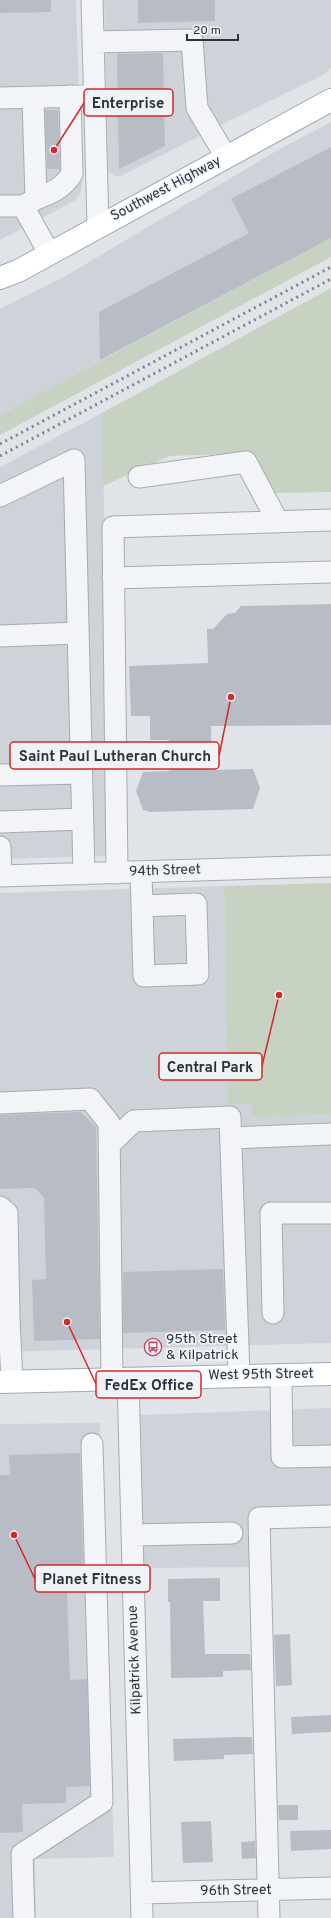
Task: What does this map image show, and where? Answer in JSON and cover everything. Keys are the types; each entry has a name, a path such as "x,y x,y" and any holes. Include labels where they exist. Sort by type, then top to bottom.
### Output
{"main road":[{"name":"Southwest Highway","path":"0,278 331,100"},
{"name":"West 95th Street","path":"6,1381 331,1374"}],"street":[{"path":"92,0 98,226"},
{"path":"93,42 192,40 198,108 226,157"},
{"path":"0,206 29,203 66,184 72,174 70,96"},
{"path":"0,98 94,96"},
{"path":"32,97 29,203 49,253"},
{"path":"0,496 74,460 84,874"},
{"path":"139,477 246,462 278,522"},
{"path":"117,873 113,527 331,520"},
{"path":"113,578 331,572"},
{"path":"0,636 78,633"},
{"path":"0,775 81,773"},
{"path":"0,822 82,819"},
{"path":"0,847 1,876"},
{"name":"94th Street","path":"1,876 331,866"},
{"path":"141,872 142,906"},
{"name":"Kilpatrick Avenue","path":"0,1103 90,1098 109,1123 120,1378 132,1535 142,1918"},
{"path":"109,1145 134,1121 230,1117 238,1376"},
{"path":"231,1138 331,1134"},
{"path":"0,1207 7,1213 5,1319 6,1381"},
{"path":"273,1313 271,1213 331,1213"},
{"path":"281,1375 282,1457 331,1456"},
{"path":"24,1918 22,1854 102,1802 92,1444"},
{"path":"269,1918 259,1518 331,1516"},
{"path":"132,1535 232,1533"},
{"name":"96th Street","path":"142,1893 331,1888"}],"shaded area":[{"path":"0,0 76,0 82,182 81,192 76,200 0,240"},
{"path":"104,0 331,0 331,68 323,75 121,176 115,176 109,172 108,167"},
{"path":"331,122 331,238 0,415 0,309 62,278 278,150"},
{"path":"102,413 111,856 0,859 0,467"},
{"path":"224,886 228,1105 252,1104 252,1117 331,1115 331,1343 0,1352 0,893"},
{"path":"331,1408 331,1516 259,1518 260,1567 143,1568 140,1415"},
{"path":"100,1423 114,1857 35,1859 36,1918 0,1918 0,1424"}],"green space":[{"path":"331,238 331,257 0,435 0,415"},
{"path":"331,288 331,492 275,493 254,453 169,456 103,486 102,413"},
{"path":"331,883 331,1115 252,1117 252,1104 228,1105 224,886"}],"building":[{"path":"0,0 51,0 51,12 0,13"},
{"path":"138,0 215,0 215,21 138,23"},
{"path":"163,53 165,146 119,169 117,54"},
{"path":"45,110 58,110 60,169 47,169"},
{"path":"331,147 331,238 100,360 99,312 249,233 231,199"},
{"path":"331,604 331,725 211,726 212,770 253,769 260,788 253,809 150,812 143,810 136,791 143,772 169,771 169,740 150,740 150,716 131,716 129,666 208,663 207,629 213,629 227,614 235,613 241,606"},
{"path":"81,1112 96,1127 100,1339 34,1341 32,1280 46,1279 44,1198 35,1188 0,1189 0,1115"},
{"path":"223,1269 225,1330 123,1333 123,1272"},
{"path":"80,1453 84,1592 67,1592 70,1680 87,1679 90,1786 66,1787 66,1803 22,1804 23,1832 0,1833 0,1475 10,1475 9,1455"},
{"path":"220,1578 220,1601 203,1601 205,1654 250,1654 251,1670 223,1671 223,1677 171,1678 170,1602 168,1602 168,1579"},
{"path":"290,1634 292,1685 276,1686 274,1635"},
{"path":"331,1715 331,1732 292,1734 291,1717"},
{"path":"252,1737 253,1754 224,1755 224,1759 174,1761 173,1739"},
{"path":"278,1805 298,1805 298,1820 279,1820"},
{"path":"211,1821 213,1862 183,1863 181,1822"},
{"path":"331,1830 331,1849 291,1851 290,1831"},
{"path":"255,1841 256,1858 242,1859 241,1842"}],"railway":[{"path":"0,444 331,267"},
{"path":"0,456 331,279"}],"place":[{"name":"Enterprise","path":"54,150"},
{"name":"Saint Paul Lutheran Church","path":"231,697"},
{"name":"Central Park","path":"279,995"},
{"name":"FedEx Office","path":"67,1322"},
{"name":"95th Street & Kilpatrick","path":"153,1347"},
{"name":"Planet Fitness","path":"14,1535"}]}
